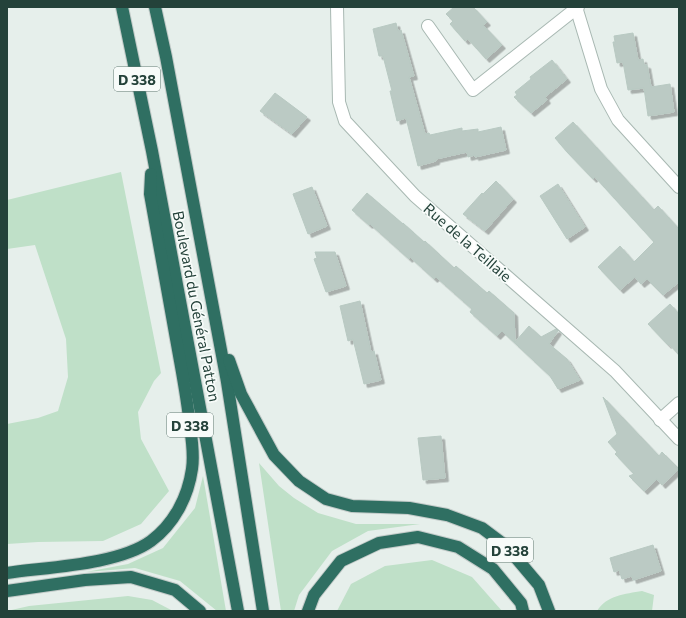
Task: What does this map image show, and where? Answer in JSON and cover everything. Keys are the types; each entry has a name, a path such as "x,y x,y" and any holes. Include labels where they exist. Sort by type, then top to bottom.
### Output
{"highway":[{"name":"Boulevard du Général Patton","path":"122,7 152,151 238,611"},
{"name":"Boulevard du Général Patton","path":"155,7 168,65 216,319 263,611"},
{"name":"D 338","path":"7,573 105,559 132,551 150,542 164,529 176,514 189,485 192,468 192,440 186,394 150,194 152,151"},
{"name":"D 338","path":"216,319 241,394 274,455 299,481 326,499 352,506 409,508 447,515 482,528 506,546 539,585 549,611"},
{"name":"D 338","path":"308,611 314,595 341,561 379,544 418,538 458,547 493,569 521,603 523,611"},
{"path":"7,591 85,580 131,577 175,590 200,611"}],"street":[{"name":"Rue de la Teillaie","path":"337,7 339,102 345,121 415,196 616,371 660,420 679,438"},
{"path":"428,26 473,90 577,8 601,89 618,120 679,187"},
{"path":"660,420 679,403"}],"green space":[{"path":"121,172 161,373 154,381 138,412 141,439 169,491 141,524 103,541 7,544 7,424 38,418 58,411 68,377 66,339 35,245 7,249 7,200"},
{"path":"259,463 279,486 294,498 318,513 356,524 420,524 368,531 332,551 299,595 294,611 281,611"},
{"path":"203,476 226,611 217,611 180,581 135,568 86,572 128,564 163,548 195,508"},
{"path":"432,560 472,577 502,611 337,611 351,584 385,566"},
{"path":"642,591 654,595 652,611 597,611 611,598 623,594"},
{"path":"128,596 152,600 173,611 7,611 29,606"}],"building":[{"path":"454,7 473,7 487,22 483,25 502,45 486,59 468,39 465,41 450,24 453,21 446,14"},
{"path":"396,23 398,31 401,30 414,76 409,77 425,134 429,133 430,135 462,128 462,131 478,129 478,132 501,127 506,150 475,157 475,155 468,157 467,152 436,159 436,161 418,166 406,118 397,121 390,91 392,91 383,56 379,56 373,29"},
{"path":"633,33 638,60 643,59 644,65 647,65 651,87 670,84 674,112 648,116 644,88 628,90 623,62 617,63 613,42 615,42 614,36"},
{"path":"552,60 567,79 545,97 547,100 531,113 514,97 517,95 515,92 531,79 530,77"},
{"path":"275,93 307,117 292,134 260,111"},
{"path":"573,122 654,210 658,206 679,229 679,282 663,295 647,279 641,284 635,277 620,290 598,267 620,246 634,262 654,242 595,177 593,179 555,138"},
{"path":"496,181 513,199 485,231 463,214 482,193 483,194"},
{"path":"558,184 585,227 567,239 540,196"},
{"path":"312,187 327,226 308,234 293,194"},
{"path":"367,193 424,242 425,241 454,268 456,266 487,293 489,291 514,313 515,342 529,326 541,337 556,329 558,331 549,344 567,359 580,380 558,389 550,376 502,331 497,336 470,312 472,309 436,277 434,279 410,257 409,259 370,224 369,225 352,210"},
{"path":"315,252 335,252 346,286 326,292 314,259 317,258"},
{"path":"360,301 371,352 374,351 381,380 364,384 353,339 348,341 340,306"},
{"path":"670,304 679,314 679,355 648,324"},
{"path":"603,397 659,456 662,452 679,469 662,485 657,479 644,491 629,476 634,474 615,454 617,452 608,442 617,434"},
{"path":"441,436 445,478 423,480 418,438"},
{"path":"653,545 661,571 633,580 632,576 622,579 619,570 614,572 610,558"}]}
